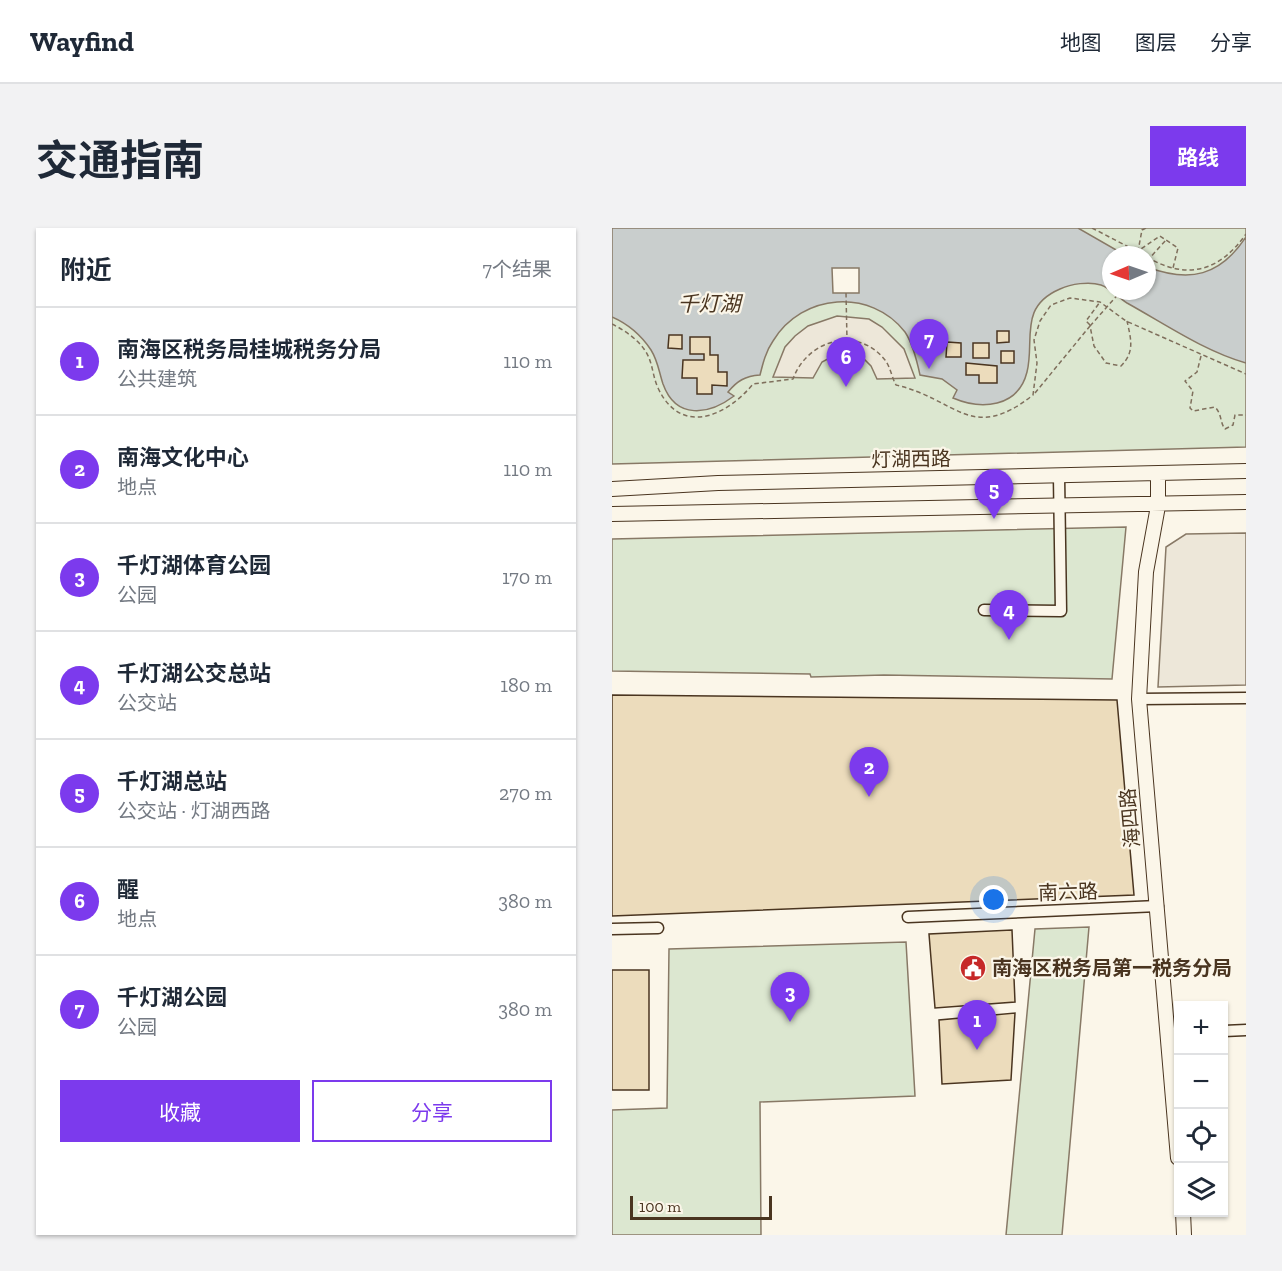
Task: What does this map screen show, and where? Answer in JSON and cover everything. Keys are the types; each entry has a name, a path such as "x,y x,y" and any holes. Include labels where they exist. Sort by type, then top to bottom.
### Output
{"main road":[{"name":"灯湖西路","path":"612,489 718,483 1246,471"},
{"name":"海四路","path":"1158,474 1158,506 1146,572 1139,699 1158,906 1174,1035"},
{"path":"612,514 1158,506 1246,502"},
{"name":"海四路","path":"1175,1055 1177,1109"},
{"path":"1182,1217 1184,1235"}],"street":[{"path":"984,610 1061,611 1059,476"},
{"path":"1139,699 1246,698"},
{"name":"南六路","path":"908,917 1158,906"},
{"path":"612,929 658,928"},
{"path":"1228,1031 1246,1030"}],"path":[{"path":"1092,228 1128,246"},
{"path":"1139,246 1141,229 1146,228"},
{"path":"1156,260 1173,268 1205,269 1221,262 1235,250 1246,234"},
{"path":"1145,246 1160,236 1178,248 1173,268"},
{"path":"1156,251 1166,240"},
{"path":"846,293 847,341"},
{"path":"1033,395 1037,363 1034,340 1040,321 1051,305 1070,298 1100,302 1126,321 1246,374"},
{"path":"612,324 636,339 646,351 657,387 670,407 688,416 703,418 723,411 741,399 753,384 793,379 799,363 817,347 847,341 864,343 885,360 896,385 916,390 970,417 987,418 1013,411 1033,395 1113,300"},
{"path":"1100,302 1086,321 1090,326 1094,346 1106,363 1121,366 1130,357 1132,340 1126,321"},
{"path":"1201,356 1197,372 1185,381 1193,391 1190,408 1193,411 1215,407 1220,412 1225,429 1233,425 1235,415 1246,415"}],"green space":[{"path":"612,228 1246,228 1246,447 612,464"},
{"path":"1126,527 1112,679 884,675 811,677 810,674 612,671 612,539"},
{"path":"1089,927 1062,1235 1006,1235 1035,929"},
{"path":"906,942 915,1096 760,1102 761,1235 612,1235 612,1110 667,1108 669,949"}],"shaded area":[{"path":"837,316 869,319 882,327 904,349 915,378 877,379 871,366 862,357 848,353 835,355 822,362 813,378 773,377 785,347 795,336 808,326"},
{"path":"1246,533 1246,685 1158,687 1166,547 1186,534"}],"water":[{"name":"千灯湖","path":"612,228 1078,228 1109,246 1102,246 1102,286 1075,284 1047,296 1038,305 1033,315 1029,360 1022,384 1016,393 1007,399 986,405 953,398 957,390 942,379 920,375 908,337 891,318 874,308 856,303 837,302 819,305 801,313 786,325 773,341 760,375 738,382 728,392 734,396 704,410 685,409 669,396 651,350 629,327 612,317"},
{"path":"1246,237 1246,363 1215,352 1123,300 1156,300 1156,270 1177,275 1203,273 1226,260"}],"pier":[{"path":"832,268 859,268 859,293 833,293"}],"building":[{"path":"997,331 1009,331 1009,342 997,343"},
{"path":"669,335 682,335 682,349 668,348"},
{"path":"690,337 710,337 710,355 718,355 718,372 727,372 727,386 712,385 712,394 697,394 697,378 682,378 683,360 704,360 704,354 690,354"},
{"path":"947,342 961,343 961,357 946,357"},
{"path":"973,343 989,343 989,358 973,358"},
{"path":"1001,351 1014,351 1014,363 1001,363"},
{"path":"966,363 997,366 997,383 979,383 979,375 966,375"},
{"path":"612,695 1117,700 1134,895 612,916"},
{"name":"南海区税务局第一税务分局","path":"1012,930 1015,1002 935,1008 929,934"},
{"path":"612,970 649,970 649,1090 612,1090"},
{"path":"1015,1013 1011,1080 942,1084 939,1020"}],"place":[{"name":"千灯湖公园","path":"929,369"},
{"name":"醒","path":"846,387"},
{"name":"千灯湖总站","path":"994,519"},
{"name":"千灯湖公交总站","path":"1009,640"},
{"name":"南海文化中心","path":"869,797"},
{"name":"南海区税务局第一税务分局","path":"973,968"},
{"name":"千灯湖体育公园","path":"790,1022"},
{"name":"南海区税务局桂城税务分局","path":"977,1050"}]}
